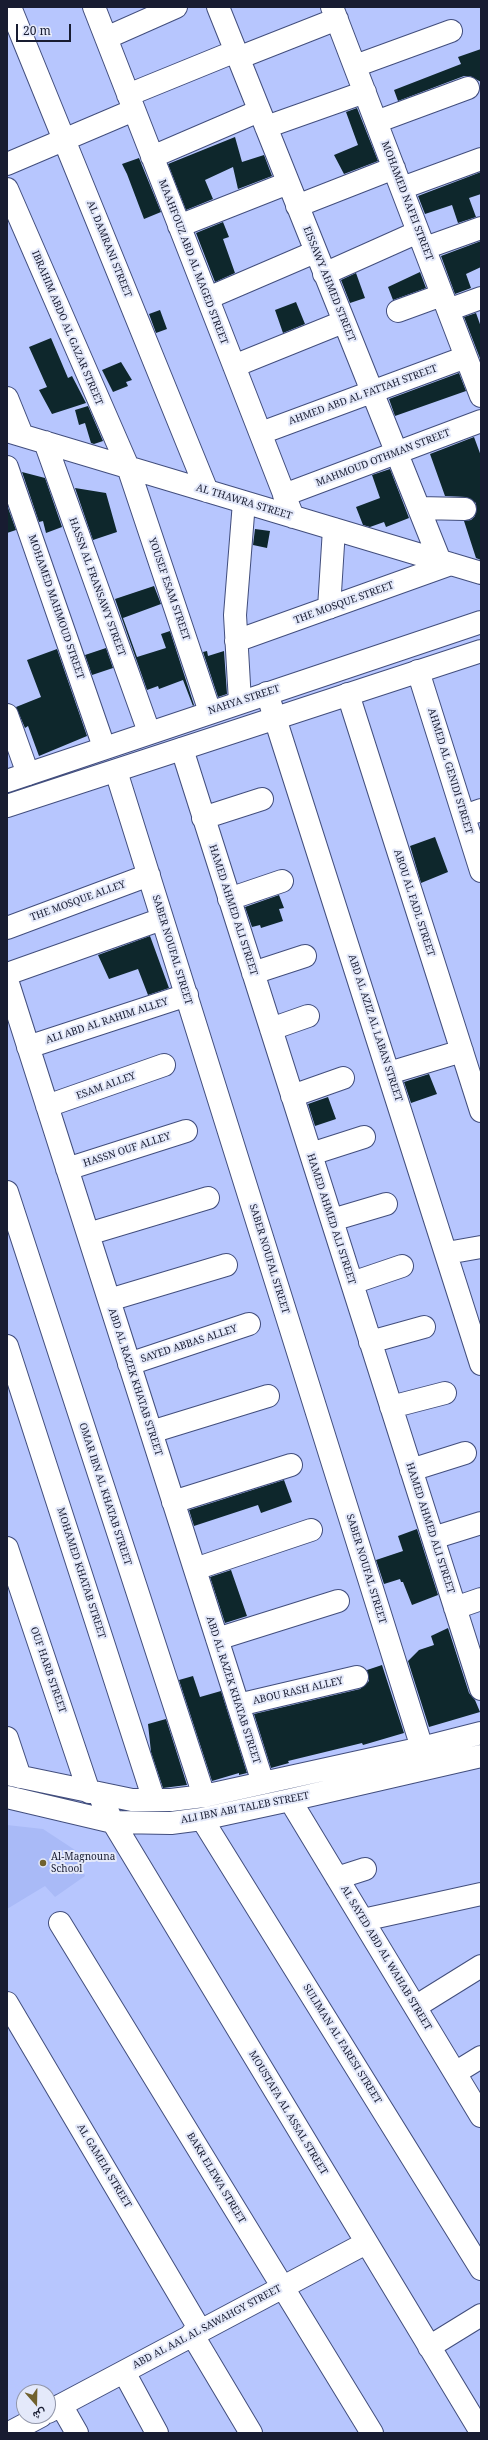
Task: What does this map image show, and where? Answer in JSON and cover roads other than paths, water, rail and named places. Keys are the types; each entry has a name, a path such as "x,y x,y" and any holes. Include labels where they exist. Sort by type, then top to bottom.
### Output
{"street":[{"name":"AL DAMRANI STREET","path":"10,7 208,491"},
{"name":"MAAHFOUZ ABD AL MAGED STREET","path":"94,7 293,517"},
{"path":"106,38 176,7"},
{"name":"EISSAWY AHMED STREET","path":"218,7 343,322 373,392 419,508 446,563"},
{"path":"7,164 64,140 131,103 335,10"},
{"name":"MOHAMED NAFEI STREET","path":"335,10 466,357 479,383"},
{"path":"355,66 451,31"},
{"path":"376,122 468,88"},
{"path":"152,156 263,119 365,92"},
{"path":"402,188 481,159"},
{"path":"297,206 394,168"},
{"path":"179,226 288,183"},
{"name":"IBRAHIM ABDO AL GAZAR STREET","path":"7,190 128,467"},
{"path":"324,274 421,240 481,228"},
{"path":"208,298 315,252"},
{"path":"398,311 445,302 481,298"},
{"path":"234,366 343,322"},
{"name":"AHMED ABD AL FATTAH STREET","path":"260,434 466,357"},
{"path":"7,398 15,433"},
{"name":"MAHMOUD OTHMAN STREET","path":"284,495 481,421"},
{"name":"AL THAWRA STREET","path":"15,433 481,573"},
{"name":"HASSN AL FRANSAWY STREET","path":"44,442 149,732"},
{"name":"MOHAMED MAHMOUD STREET","path":"7,467 104,747"},
{"name":"YOUSEF ESAM STREET","path":"128,467 210,712"},
{"path":"240,702 235,615 244,502"},
{"path":"419,508 465,509"},
{"path":"329,608 334,529"},
{"name":"THE MOSQUE STREET","path":"236,641 329,608 446,563"},
{"name":"NAHYA STREET","path":"7,781 104,747 481,622"},
{"path":"7,806 418,671 481,652"},
{"name":"AHMED AL GENIDI STREET","path":"418,671 472,813 481,870"},
{"name":"ABD AL AZIZ AL LABAN STREET","path":"268,693 481,1364"},
{"name":"ABOU AL FADL STREET","path":"348,694 481,1112"},
{"path":"7,715 28,774"},
{"name":"HAMED AHMED ALI STREET","path":"182,749 455,1608 479,1675"},
{"name":"SABER NOUFAL STREET","path":"116,770 422,1748"},
{"path":"203,818 262,799"},
{"name":"THE MOSQUE ALLEY","path":"7,928 149,875"},
{"path":"229,899 282,882"},
{"path":"7,974 162,919"},
{"path":"253,973 306,956"},
{"name":"ABD AL RAZEK KHATAB STREET","path":"7,980 263,1783"},
{"name":"ALI ABD AL RAHIM ALLEY","path":"28,1047 187,995"},
{"path":"271,1029 308,1016"},
{"path":"389,1073 462,1051"},
{"name":"ESAM ALLEY","path":"47,1106 164,1065"},
{"path":"292,1096 343,1078"},
{"name":"HASSN OUF ALLEY","path":"67,1169 186,1131"},
{"path":"311,1154 364,1137"},
{"name":"OMAR IBN AL KHATAB STREET","path":"7,1192 204,1796"},
{"path":"88,1234 208,1198"},
{"path":"332,1220 386,1204"},
{"path":"447,1254 481,1246"},
{"path":"109,1300 226,1265"},
{"path":"352,1283 402,1266"},
{"name":"SAYED ABBAS ALLEY","path":"129,1364 249,1324"},
{"path":"370,1342 424,1327"},
{"name":"MOHAMED KHATAB STREET","path":"7,1346 154,1800"},
{"path":"391,1407 445,1393"},
{"path":"151,1432 268,1396"},
{"path":"411,1470 465,1453"},
{"path":"173,1502 291,1465"},
{"path":"433,1538 481,1523"},
{"path":"195,1569 311,1530"},
{"name":"OUF HARB STREET","path":"7,1548 93,1793"},
{"path":"455,1608 481,1599"},
{"path":"217,1639 338,1601"},
{"name":"ABOU RASH ALLEY","path":"238,1705 357,1677"},
{"name":"ALI IBN ABI TALEB STREET","path":"14,1775 93,1793 132,1800 154,1800 204,1796 422,1748 481,1733"},
{"path":"7,1738 14,1775"},
{"name":"ALI IBN ABI TALEB STREET","path":"7,1797 113,1822 170,1823 202,1819 481,1756"},
{"name":"MOUSTAFA AL ASSAL STREET","path":"93,1793 113,1822 366,2243 480,2428"},
{"name":"AL SAYED ABD AL WAHAB STREET","path":"290,1800 481,2116"},
{"name":"SULIMAN AL FARESI STREET","path":"202,1819 481,2269"},
{"path":"337,1878 365,1869"},
{"path":"363,1920 481,1894"},
{"name":"BAKR ELEWA STREET","path":"60,1923 372,2433"},
{"path":"416,2007 481,1966"},
{"name":"AL GAMEIA STREET","path":"7,2003 196,2332 251,2433"},
{"path":"455,2073 481,2057"},
{"name":"ABD AL AAL AL SAWAHGY STREET","path":"56,2407 282,2286 366,2243"},
{"path":"429,2347 481,2315"},
{"path":"124,2372 157,2433"},
{"path":"56,2409 77,2433"},
{"path":"9,2433 26,2424"}],"place":[{"name":"Al-Magnouna School","path":"43,1863"}]}
